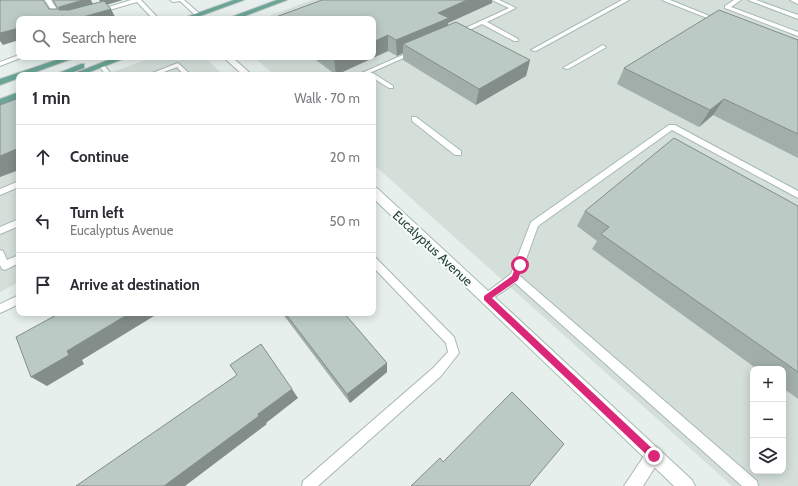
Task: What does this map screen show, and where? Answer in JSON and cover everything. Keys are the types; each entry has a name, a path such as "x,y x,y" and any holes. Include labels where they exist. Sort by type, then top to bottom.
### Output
{"main road":[{"path":"193,16 240,0"},
{"path":"218,16 261,0"},
{"path":"239,16 284,0"},
{"path":"26,72 56,60"},
{"path":"68,72 103,61"},
{"path":"80,72 103,61"},
{"path":"0,82 16,76"},
{"path":"0,102 16,96"}],"street":[{"path":"230,60 244,72"},
{"name":"Eucalyptus Avenue","path":"376,195 686,486"},
{"path":"633,486 654,456"}],"lane":[{"path":"48,0 58,16"},
{"path":"94,12 138,0 153,16"},
{"path":"173,0 180,0 198,14"},
{"path":"456,34 513,8 495,0"},
{"path":"534,50 626,0"},
{"path":"665,0 724,23"},
{"path":"738,0 727,7 798,34"},
{"path":"750,0 798,17"},
{"path":"793,0 798,2"},
{"path":"97,5 100,10"},
{"path":"482,22 516,40"},
{"path":"566,68 603,47"},
{"path":"375,72 419,50"},
{"path":"0,64 16,58"},
{"path":"103,61 108,72"},
{"path":"158,72 178,65 185,72"},
{"path":"376,77 391,87"},
{"path":"414,119 458,152"},
{"path":"486,298 515,278 534,224 672,127 798,195"},
{"path":"0,192 16,185"},
{"path":"0,230 16,223"},
{"path":"0,254 5,266 16,260"},
{"path":"308,486 437,372 454,352 450,340 376,264"},
{"path":"515,278 752,486"},
{"path":"0,309 16,301"}],"shaded area":[{"path":"312,0 798,0 798,486 732,486 376,167 376,72 271,72 257,60 376,60 376,16 269,16"},
{"path":"145,60 208,60 220,72 113,72"},
{"path":"16,108 16,284 0,292 0,114"}],"building":[{"path":"0,0 43,0 49,9 58,9 53,0 83,0 59,7 59,10 69,10 104,1 111,9 86,16 16,16 16,29 0,33"},
{"path":"322,0 467,0 438,13 449,18 396,40 388,35 376,41 376,16 279,16"},
{"path":"719,10 798,40 798,134 724,99 710,110 624,68"},
{"path":"456,22 530,60 479,89 403,44"},
{"path":"16,99 16,149 0,156 0,105"},
{"path":"674,138 798,206 798,372 601,234 609,227 585,211"},
{"path":"54,316 125,316 67,351 69,355 31,377 16,337"},
{"path":"287,316 347,316 387,363 347,394"},
{"path":"261,344 292,389 258,414 259,416 164,486 76,486 237,375 230,365"},
{"path":"512,392 564,444 529,486 411,486 440,458 443,462"}],"route":[{"path":"520,265 515,278 486,298 654,456"}]}
